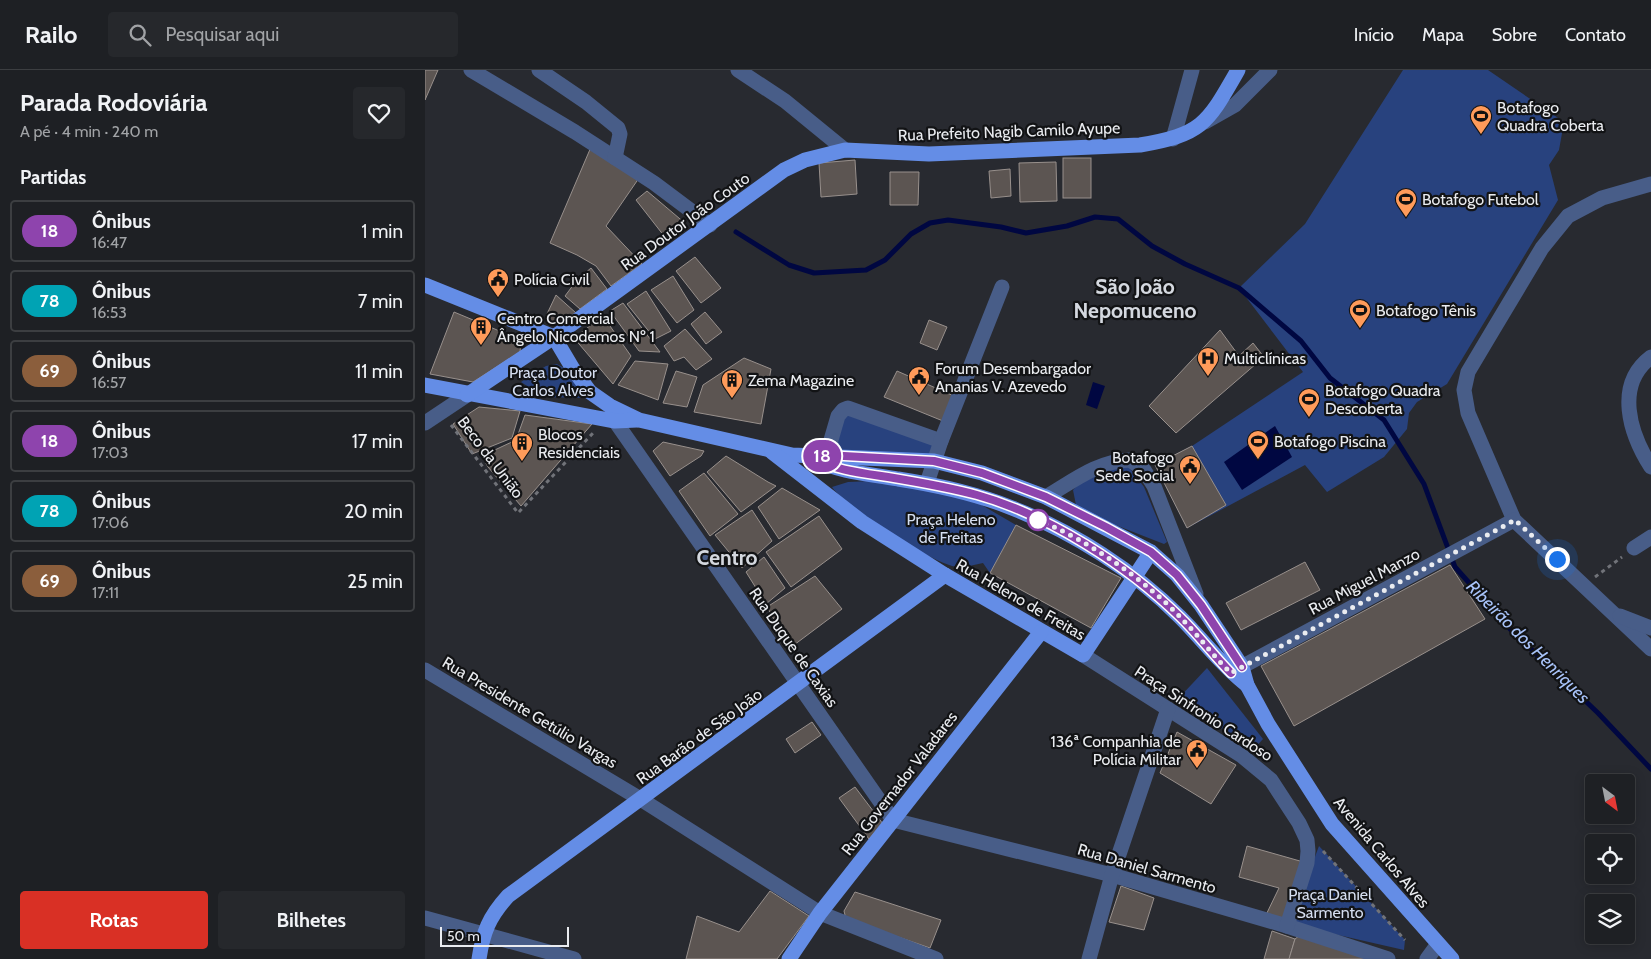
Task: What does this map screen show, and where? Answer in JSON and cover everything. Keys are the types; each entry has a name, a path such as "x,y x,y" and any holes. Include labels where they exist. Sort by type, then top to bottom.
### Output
{"main road":[{"path":"1205,122 1238,70"},
{"name":"Rua Prefeito Nagib Camilo Ayupe","path":"845,150 929,154 1140,145 1173,139 1205,122"},
{"name":"Rua Doutor João Couto","path":"467,395 554,337 784,170 805,160 845,150"},
{"path":"425,285 554,337 573,369 590,392 610,406 639,420 770,451 820,459 927,483 978,495 1014,508 1086,546 1135,577 1236,670"},
{"path":"425,385 467,395 615,421 639,420"},
{"name":"Rua Heleno de Freitas","path":"770,451 862,522 945,576 1083,655"},
{"path":"820,459 934,461 982,473 1046,497 1151,552 1177,575 1201,605 1236,670"},
{"path":"1083,655 1151,552"},
{"name":"Rua Barão de São João","path":"483,933 496,910 508,896 642,800 945,576"},
{"name":"Rua Governador Valadares","path":"789,959 820,913 1041,632"},
{"name":"Avenida Carlos Alves","path":"1236,670 1332,824 1452,959"},
{"path":"479,959 483,933"}],"street":[{"path":"471,70 654,183 710,225"},
{"path":"539,70 586,102 619,128 620,134 615,158"},
{"path":"738,70 785,101 845,150"},
{"path":"1173,139 1192,70"},
{"path":"1205,122 1235,105 1270,70"},
{"path":"1651,184 1602,198 1568,216 1542,248 1469,372 1463,390 1468,412 1515,520 1651,649"},
{"path":"927,483 941,441 1002,287"},
{"path":"1651,357 1630,385 1627,403 1636,437 1651,467"},
{"path":"425,423 467,395"},
{"path":"820,459 838,416 843,410 848,408 941,441"},
{"name":"Rua Duque de Caxias","path":"615,421 893,820"},
{"path":"1046,497 1091,470 1113,460 1130,460 1144,470 1154,486 1182,562 1201,605"},
{"name":"Rua Miguel Manzo","path":"1236,670 1515,520"},
{"path":"1634,548 1651,536"},
{"path":"1611,613 1651,628"},
{"name":"Praça Sinfronio Cardoso","path":"1083,655 1260,768 1271,780 1299,823 1307,839 1307,864 1287,926"},
{"name":"Rua Presidente Getúlio Vargas","path":"425,670 642,800 820,913 935,959"},
{"path":"1089,959 1112,875 1168,709"},
{"name":"Rua Daniel Sarmento","path":"893,820 1112,875 1287,926 1388,959"},
{"path":"425,918 574,959"},
{"path":"1427,959 1438,944"}],"path":[{"name":"Beco da União","path":"441,412 518,513 595,431 598,418"},
{"path":"1585,585 1634,548"},
{"path":"1307,839 1320,847 1405,940"}],"green space":[{"path":"1403,70 1488,70 1564,122 1559,150 1549,165 1558,200 1447,384 1417,402 1409,413 1407,429 1384,457 1327,492 1305,465 1187,528 1155,465 1192,446 1303,372 1239,288 1305,224"},
{"name":"Praça Doutor Carlos Alves","path":"557,364 566,369 584,394 583,398 544,397 521,382 546,366"},
{"path":"844,413 937,444 927,458 833,453"},
{"path":"1128,466 1144,487 1167,542 1164,544 1077,510 1073,490 1079,483 1097,471 1111,467"},
{"name":"Praça Heleno de Freitas","path":"895,480 961,493 1016,525 990,573 983,563 956,567 924,554 870,520 841,497 832,487 848,482"},
{"path":"1207,668 1263,739 1254,749 1177,700"},
{"name":"Praça Daniel Sarmento","path":"1319,846 1405,940 1404,950 1290,924"}],"shaded area":[{"path":"1093,382 1105,386 1097,409 1086,405"},
{"name":"Botafogo Piscina","path":"1275,426 1292,457 1242,490 1224,462"}],"building":[{"path":"425,70 438,70 425,100"},
{"path":"591,147 639,178 606,226 642,264 611,286 596,266 550,243"},
{"path":"1063,158 1091,158 1091,198 1063,198"},
{"path":"855,160 857,194 821,197 819,163"},
{"path":"1056,162 1057,201 1020,202 1019,163"},
{"path":"1010,169 1011,196 991,198 989,171"},
{"path":"890,172 919,172 918,205 890,205"},
{"path":"647,191 686,224 668,241 636,200"},
{"path":"695,257 721,288 701,303 676,271"},
{"path":"591,268 607,289 580,309 565,296 577,280"},
{"path":"673,276 694,310 677,323 651,290"},
{"path":"646,291 671,331 655,339 627,304"},
{"path":"556,295 576,313 566,322 552,322 546,316"},
{"path":"623,303 660,352 639,351 610,311"},
{"name":"Centro Comercial Ângelo Nicodemos Nº 1","path":"454,312 521,340 520,352 473,382 430,374"},
{"path":"705,312 722,332 706,344 691,324"},
{"path":"603,316 631,356 613,384 574,338"},
{"path":"929,320 947,327 937,350 920,343"},
{"path":"685,329 712,359 696,370 684,357 674,361 664,346"},
{"name":"Multiclínicas","path":"1220,330 1239,356 1253,343 1264,357 1176,433 1149,406"},
{"name":"Zema Magazine","path":"744,358 771,369 761,424 694,412 703,385"},
{"path":"635,361 668,364 658,400 618,385"},
{"path":"676,371 697,377 687,407 663,403"},
{"name":"Forum Desembargador Ananias V. Azevedo","path":"897,371 954,396 943,421 884,397"},
{"path":"479,407 520,411 512,438 472,454 453,424"},
{"name":"Blocos Residenciais","path":"525,415 592,424 521,506 488,467 482,456 516,440"},
{"path":"663,442 704,451 701,456 670,476 653,451"},
{"name":"Botafogo Sede Social","path":"1192,446 1226,505 1187,528 1155,465"},
{"path":"726,456 776,486 741,512 707,472"},
{"path":"704,473 738,514 710,536 679,491"},
{"path":"782,488 820,510 779,539 758,507"},
{"path":"752,510 772,541 742,568 715,535"},
{"path":"819,516 842,549 791,587 766,552"},
{"path":"1016,525 1121,578 1091,628 990,573"},
{"path":"764,557 785,588 766,604 746,572"},
{"path":"1305,562 1320,590 1241,630 1226,603"},
{"path":"1450,565 1485,619 1294,726 1261,666"},
{"path":"815,576 842,609 790,648 767,607"},
{"path":"812,722 821,735 795,753 786,739"},
{"name":"136ª Companhia de Polícia Militar","path":"1177,732 1236,765 1211,804 1160,773"},
{"path":"855,787 883,824 869,839 839,798"},
{"path":"1247,846 1307,863 1287,926 1264,919 1279,888 1239,877"},
{"path":"1121,886 1154,898 1144,930 1109,922"},
{"path":"770,891 809,916 777,959 686,959 697,916 739,932"},
{"path":"855,892 941,920 930,948 846,919 844,911"},
{"path":"1272,931 1295,939 1289,959 1264,959"},
{"path":"1304,932 1381,959 1289,959 1295,939"}],"waterway":[{"name":"Ribeirão dos Henriques","path":"736,232 789,265 814,273 866,270 885,260 911,234 930,223 948,220 1001,227 1026,233 1067,226 1095,217 1118,219 1152,246 1185,264 1239,288 1301,341 1330,378 1384,420 1424,484 1455,567 1512,631 1598,713 1651,769"}],"bus line":[{"name":"18","path":"1231,673 1181,618 1135,577 1109,559 1041,521 1014,508 978,495 935,485 854,471 823,464 811,458 826,455 934,461 982,473 1046,497 1124,536 1151,552 1177,575 1201,605 1242,667"}],"place":[{"name":"Botafogo Quadra Coberta","path":"1481,135"},
{"name":"Botafogo Futebol","path":"1406,218"},
{"name":"Polícia Civil","path":"498,298"},
{"name":"Botafogo Tênis","path":"1360,329"},
{"name":"Centro Comercial Ângelo Nicodemos Nº 1","path":"481,346"},
{"name":"Multiclínicas","path":"1208,377"},
{"name":"Forum Desembargador Ananias V. Azevedo","path":"919,396"},
{"name":"Zema Magazine","path":"732,399"},
{"name":"Botafogo Quadra Descoberta","path":"1309,418"},
{"name":"Botafogo Piscina","path":"1258,460"},
{"name":"Blocos Residenciais","path":"522,462"},
{"name":"Botafogo Sede Social","path":"1190,485"},
{"name":"136ª Companhia de Polícia Militar","path":"1197,769"}],"district":[{"name":"São João Nepomuceno","path":"1135,299"},
{"name":"Centro","path":"727,558"}],"route":[{"path":"1038,520 1109,559 1135,577 1181,618 1231,673 1515,520 1557,559"}]}
